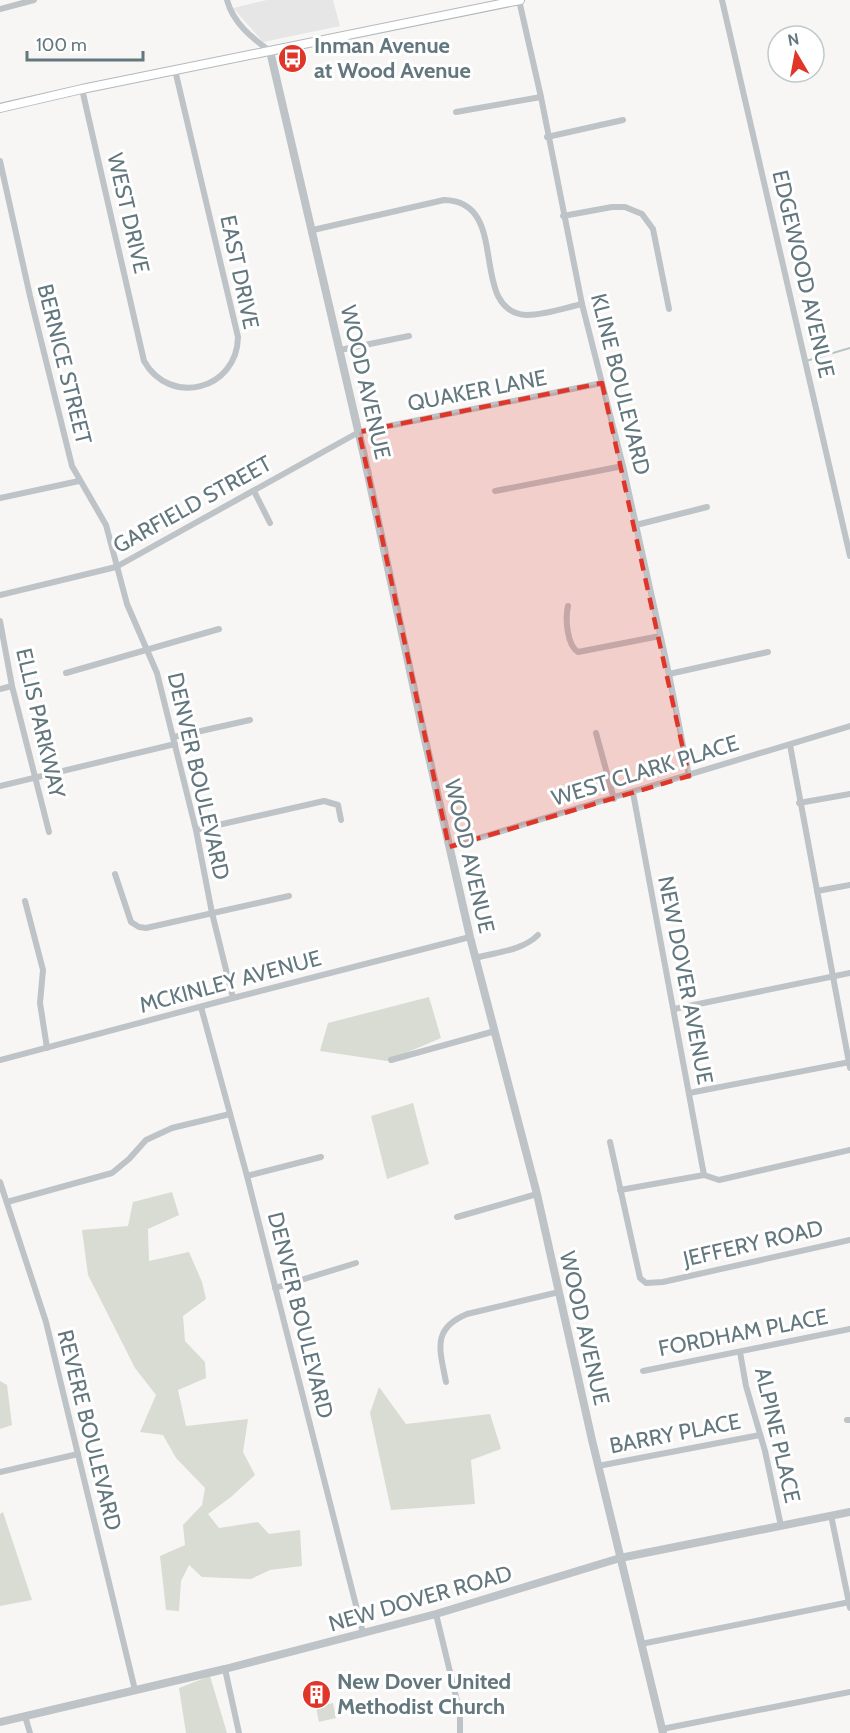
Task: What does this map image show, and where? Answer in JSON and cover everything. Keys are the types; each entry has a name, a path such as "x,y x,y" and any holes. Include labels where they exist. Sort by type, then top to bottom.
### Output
{"main road":[{"path":"0,108 82,89 519,0"}],"street":[{"path":"0,9 34,0"},
{"path":"227,0 252,38 270,51"},
{"name":"KLINE BOULEVARD","path":"519,0 541,97 582,304 636,525 689,776"},
{"name":"EDGEWOOD AVENUE","path":"722,0 850,556"},
{"name":"WOOD AVENUE","path":"270,51 340,350 449,847 475,958 537,1194 598,1466 662,1731"},
{"name":"EAST DRIVE","path":"140,346 147,365 161,380 180,387 195,388 210,383 226,370 234,357 237,342 236,327 176,70"},
{"name":"WEST DRIVE","path":"82,89 140,346"},
{"path":"456,112 541,97"},
{"path":"547,136 623,120"},
{"name":"BERNICE STREET","path":"0,161 69,455 79,481 106,525 116,567"},
{"path":"313,230 444,200 459,202 472,209 480,221 495,289 502,302 508,307 528,315 582,304"},
{"path":"563,216 625,207 642,214 653,229 669,309"},
{"path":"340,350 409,336"},
{"name":"QUAKER LANE","path":"358,432 602,383"},
{"name":"GARFIELD STREET","path":"0,595 116,567 358,432"},
{"path":"495,491 622,465"},
{"path":"0,498 79,481"},
{"path":"254,491 270,523"},
{"path":"636,525 707,507"},
{"name":"DENVER BOULEVARD","path":"116,567 127,604 157,673 175,740 212,913 233,998"},
{"path":"568,606 567,622 572,647 578,652 660,636"},
{"name":"ELLIS PARKWAY","path":"0,621 12,686 49,832"},
{"path":"66,673 219,629"},
{"path":"669,674 768,652"},
{"path":"0,689 12,686"},
{"path":"0,786 250,720"},
{"name":"WEST CLARK PLACE","path":"449,847 850,726"},
{"path":"596,733 614,799"},
{"path":"689,1093 850,1064 799,803 790,745"},
{"name":"NEW DOVER AVENUE","path":"633,793 704,1174"},
{"path":"799,803 850,794"},
{"path":"196,830 324,801 338,805 341,820"},
{"path":"115,874 131,922 146,928 289,896"},
{"path":"817,891 850,885"},
{"path":"25,901 43,970 40,1003 47,1048"},
{"path":"475,958 521,946 538,935"},
{"name":"MCKINLEY AVENUE","path":"0,1060 470,937"},
{"path":"674,1009 850,973"},
{"name":"DENVER BOULEVARD","path":"201,1007 247,1176 363,1633"},
{"path":"391,1060 495,1031"},
{"path":"7,1202 112,1173 146,1140 172,1128 230,1114"},
{"path":"610,1142 620,1190 704,1174 719,1180 850,1150"},
{"path":"247,1176 321,1157"},
{"name":"REVERE BOULEVARD","path":"0,1182 46,1323 135,1690"},
{"name":"JEFFERY ROAD","path":"620,1190 640,1278 646,1283 663,1282 850,1240"},
{"path":"457,1217 537,1194"},
{"path":"275,1288 356,1263"},
{"path":"446,1382 440,1339 445,1328 454,1319 559,1292"},
{"name":"FORDHAM PLACE","path":"643,1371 850,1329"},
{"name":"ALPINE PLACE","path":"740,1352 746,1386 781,1526"},
{"name":"BARRY PLACE","path":"598,1466 760,1435"},
{"path":"0,1472 78,1454"},
{"name":"NEW DOVER ROAD","path":"0,1722 225,1669 436,1614 620,1558 850,1512"},
{"path":"641,1644 850,1604 831,1515"},
{"path":"436,1614 460,1713 460,1733"},
{"path":"225,1669 239,1733"},
{"path":"662,1731 850,1692"},
{"path":"26,1716 30,1733"}],"highlighted area":[{"path":"602,383 689,776 449,847 359,432"}],"shaded area":[{"path":"267,0 333,0 340,26 263,42 233,8"},
{"path":"429,997 441,1038 387,1061 320,1051 328,1023"},
{"path":"413,1103 429,1164 387,1179 371,1116"},
{"path":"172,1192 179,1215 148,1229 149,1261 189,1252 202,1282 206,1299 183,1316 185,1341 205,1362 206,1378 178,1390 186,1426 248,1419 243,1452 255,1475 208,1514 219,1528 258,1522 269,1534 300,1530 302,1566 270,1570 251,1579 202,1577 189,1565 181,1581 179,1611 166,1610 160,1556 185,1545 183,1525 202,1505 205,1488 176,1458 163,1435 140,1432 156,1395 135,1368 88,1275 82,1230 128,1226 133,1202"},
{"path":"0,1381 7,1385 12,1425 0,1429"},
{"path":"379,1387 406,1424 490,1414 501,1449 471,1460 475,1504 391,1510 370,1413"},
{"path":"3,1512 32,1600 0,1606 0,1514"},
{"path":"210,1676 227,1733 186,1733 179,1688"},
{"path":"333,1703 336,1718 319,1722 316,1707"}],"waterway":[{"path":"806,361 850,348"}],"place":[{"name":"Inman Avenue at Wood Avenue","path":"293,58"},
{"name":"New Dover United Methodist Church","path":"316,1694"}]}
